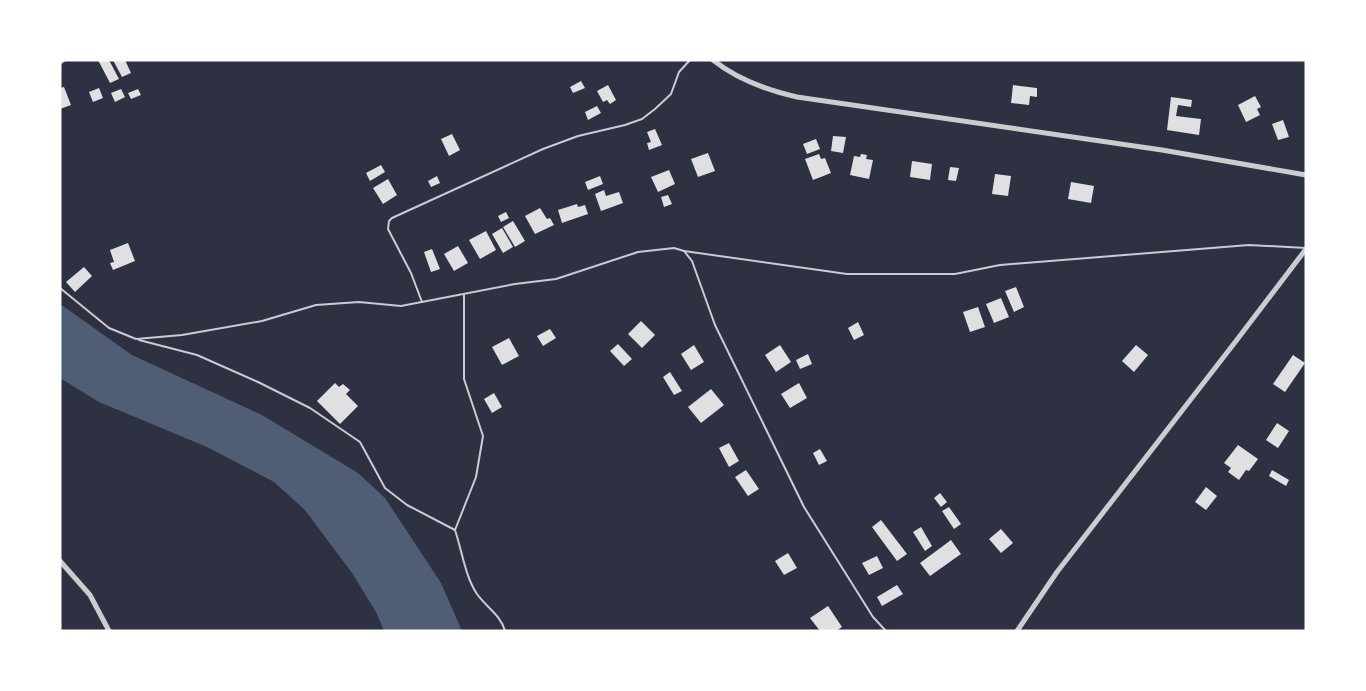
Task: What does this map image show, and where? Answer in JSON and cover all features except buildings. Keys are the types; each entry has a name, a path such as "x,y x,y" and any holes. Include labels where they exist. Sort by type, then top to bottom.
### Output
{"street":[{"path":"713,60 742,80 797,97 1150,148 1306,175"},
{"path":"1017,631 1057,572 1306,248"},
{"path":"60,561 90,595 106,629"}],"lane":[{"path":"422,302 411,273 388,229 392,218 543,149 578,136 642,119 671,94 679,72 690,60"},
{"path":"136,339 182,335 262,321 316,305 359,302 401,306 516,284 556,279 638,252 674,248 847,274 955,274 1000,266 1249,245 1306,248"},
{"path":"684,251 692,261 715,325 804,507 873,617 886,631"},
{"path":"60,288 109,328 136,339 197,355 258,382 310,408 360,442 385,488 407,505 455,530 462,549 468,579 477,595 503,624 506,631"},
{"path":"455,530 476,477 483,436 464,379 464,294"}],"water":[{"path":"60,306 132,355 262,415 358,473 385,498 441,583 462,631 384,631 376,612 352,573 305,510 274,482 207,447 99,402 60,378"}]}
